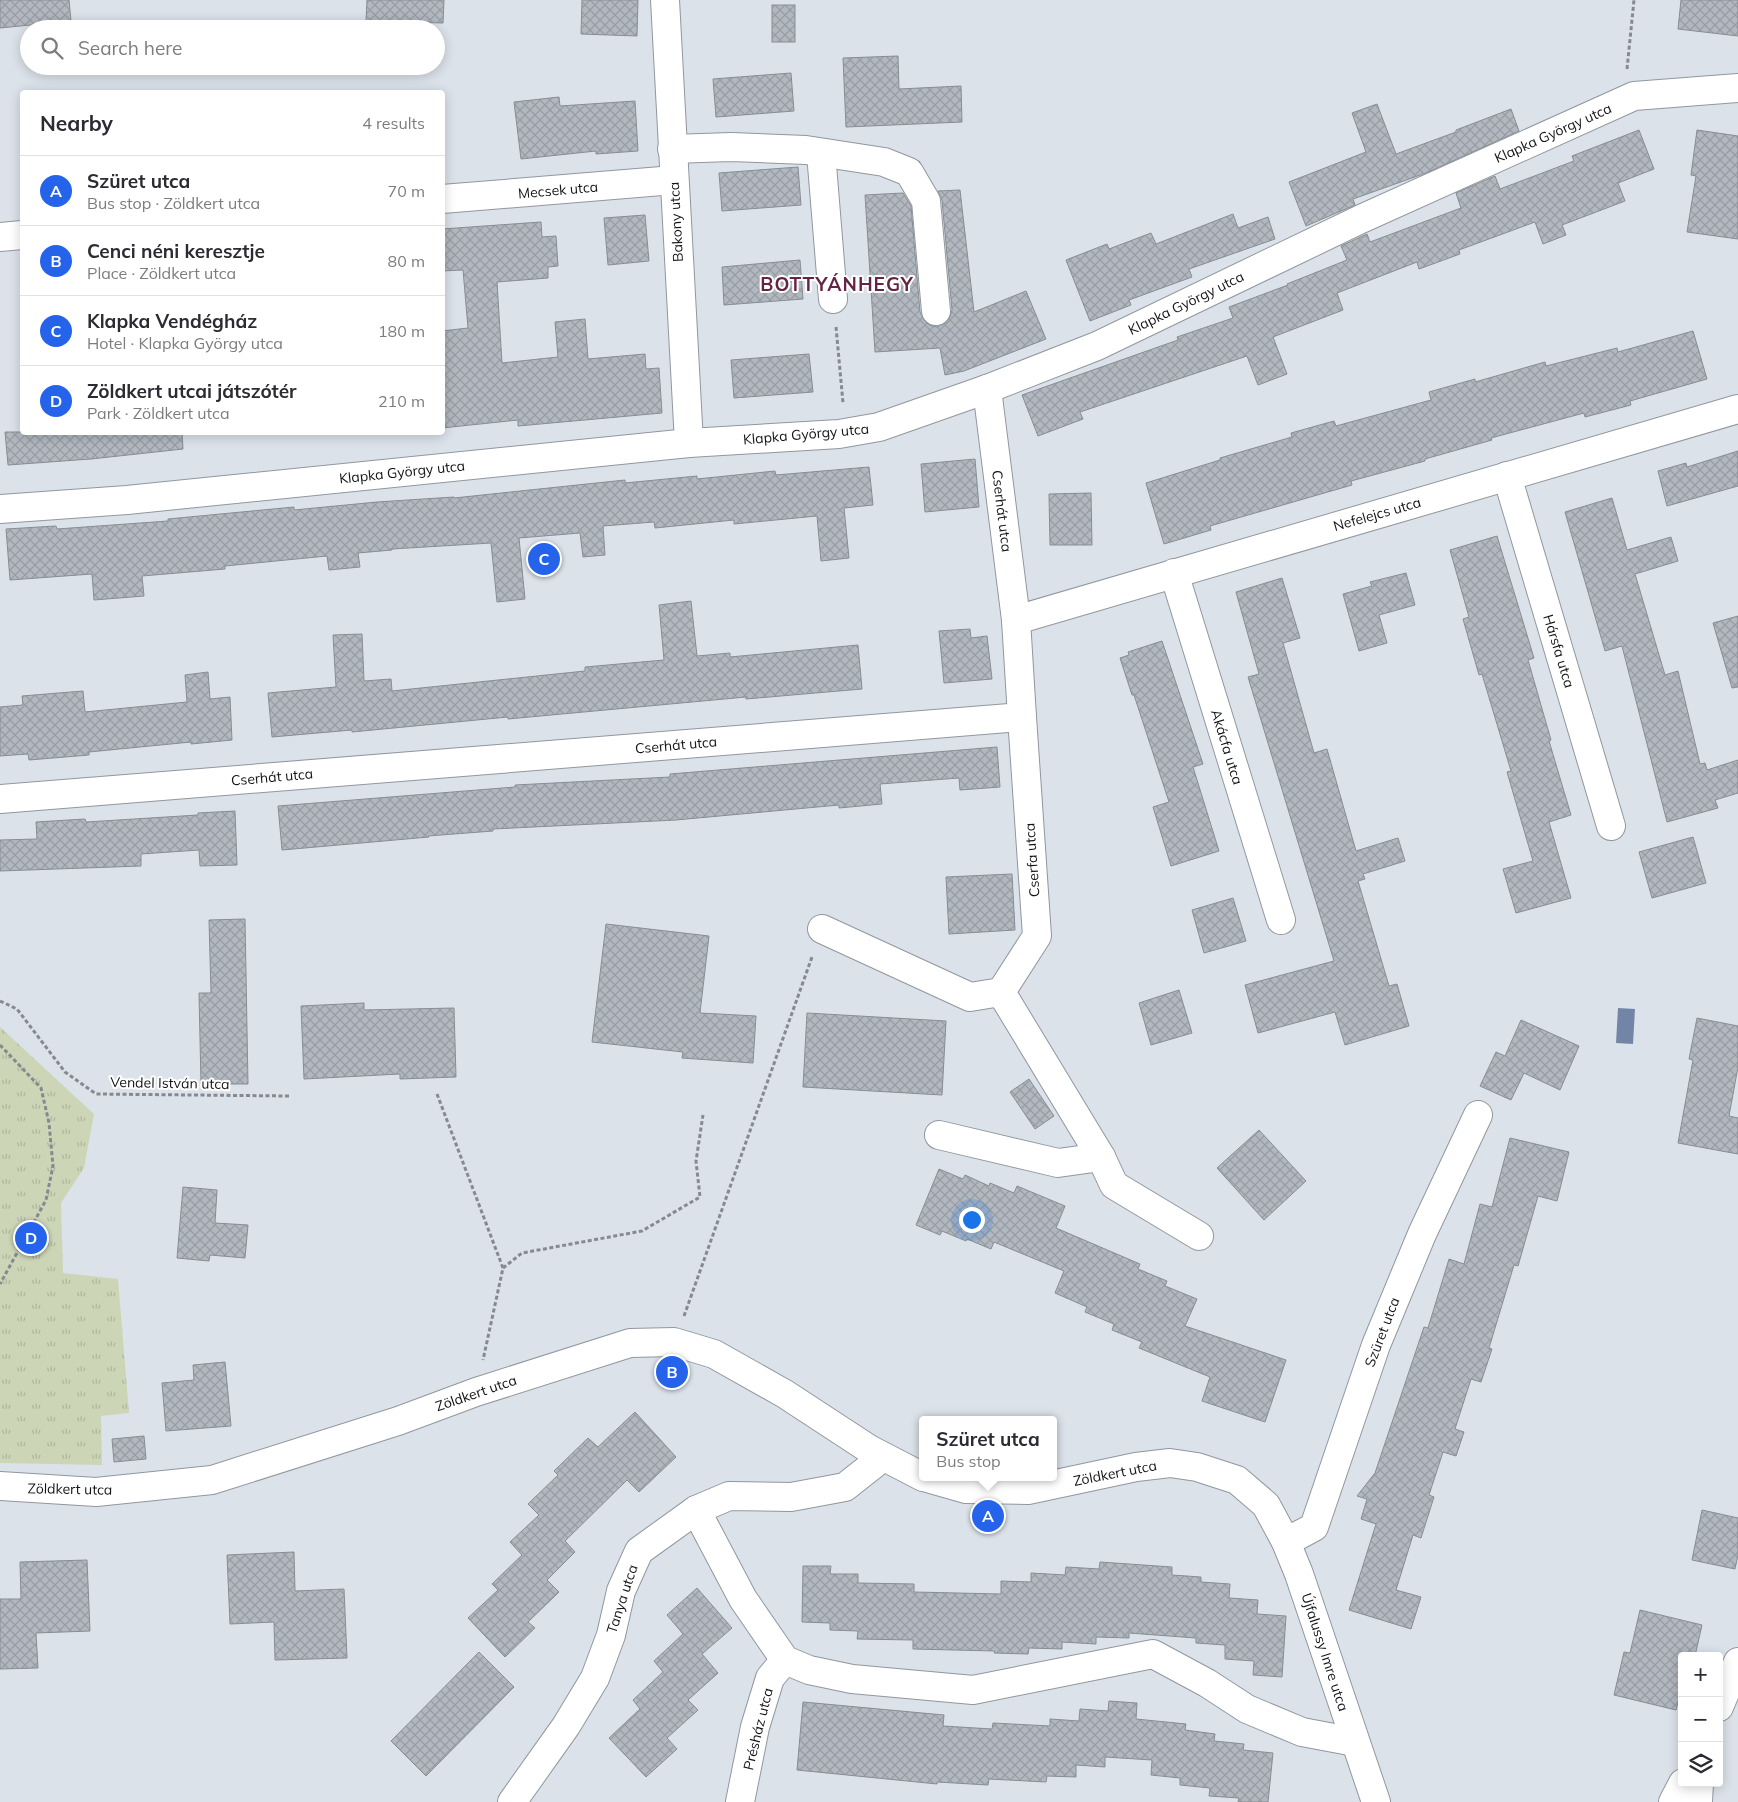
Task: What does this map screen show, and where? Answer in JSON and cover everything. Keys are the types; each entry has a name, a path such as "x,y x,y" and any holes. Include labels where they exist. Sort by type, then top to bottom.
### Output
{"street":[{"name":"Bakony utca","path":"665,0 689,443"},
{"name":"Klapka György utca","path":"0,508 136,499 689,443 839,434 879,427 988,389 1097,346 1360,219 1629,99 1738,88"},
{"path":"672,149 731,147 806,150 884,162 909,172 926,201 936,311"},
{"path":"821,153 833,299"},
{"name":"Mecsek utca","path":"445,199 674,180"},
{"path":"0,236 20,235"},
{"name":"Cserhát utca","path":"0,799 1022,717 1016,620 988,389"},
{"name":"Nefelejcs utca","path":"1016,620 1738,409"},
{"name":"Hársfa utca","path":"1507,476 1612,826"},
{"name":"Akácfa utca","path":"1174,573 1281,920"},
{"name":"Cserfa utca","path":"1001,992 1037,936 1022,717"},
{"path":"822,929 970,997 1001,992 1101,1157 1114,1185 1198,1236"},
{"name":"Szüret utca","path":"1286,1542 1314,1527 1376,1345 1422,1234 1478,1115"},
{"path":"939,1135 1058,1163 1101,1157"},
{"name":"Zöldkert utca","path":"0,1486 96,1492 212,1480 398,1421 476,1392 630,1343 674,1342 722,1358 785,1394 869,1449 919,1475"},
{"name":"Tanya utca","path":"512,1802 566,1726 595,1678 610,1635 621,1591 639,1551 696,1510 729,1496 791,1497 844,1487 883,1457"},
{"name":"Zöldkert utca","path":"938,1481 966,1489 1028,1490 1136,1467 1170,1463 1197,1467 1237,1480 1266,1505"},
{"name":"Újfalussy Imre utca","path":"1266,1505 1286,1542 1299,1574 1376,1802"},
{"path":"696,1510 743,1599 785,1660 809,1670 852,1679 973,1690 1154,1654 1207,1683 1247,1709 1302,1732 1355,1742"},
{"name":"Présház utca","path":"740,1802 756,1727 770,1678 785,1660"},
{"path":"1723,1698 1738,1662"},
{"path":"1673,1802 1681,1787"},
{"path":"1698,1802 1699,1787"}],"path":[{"path":"1629,99 1634,0"},
{"path":"833,299 844,412"},
{"path":"674,1342 822,929"},
{"name":"Vendel István utca","path":"0,1001 17,1010 65,1072 96,1094 290,1096"},
{"path":"0,1045 41,1088 49,1124 53,1166 46,1200 0,1284"},
{"path":"437,1094 503,1268 476,1392"},
{"path":"503,1268 522,1253 642,1231 700,1196 696,1161 703,1115"}],"green space":[{"path":"0,1027 94,1114 84,1168 61,1203 63,1273 118,1279 129,1413 101,1416 102,1465 0,1463"}],"water":[{"path":"1618,1008 1635,1009 1633,1044 1616,1043"}],"building":[{"path":"0,0 69,0 71,20 20,20 20,26 0,28"},
{"path":"367,0 444,0 443,20 366,20"},
{"path":"582,0 638,0 637,36 581,34"},
{"path":"1681,0 1738,0 1738,36 1678,29"},
{"path":"772,5 795,5 795,42 772,42"},
{"path":"898,56 899,89 961,86 962,122 846,127 843,58"},
{"path":"791,73 794,111 716,117 713,79"},
{"path":"559,97 560,106 635,101 638,151 596,154 596,151 521,159 514,102"},
{"path":"1377,104 1396,154 1511,109 1519,131 1426,173 1353,199 1355,205 1306,226 1289,182 1366,152 1352,113"},
{"path":"1639,130 1654,169 1618,183 1625,201 1562,225 1566,235 1543,244 1535,222 1459,250 1460,254 1419,269 1417,262 1337,293 1343,310 1273,337 1287,374 1258,385 1247,356 1080,412 1083,419 1038,436 1022,395 1178,340 1177,337 1233,318 1229,307 1347,260 1341,246 1367,234 1370,242 1461,208 1456,193 1495,176 1500,189 1574,161 1572,156"},
{"path":"1697,130 1738,136 1738,239 1687,232 1696,176 1691,175"},
{"path":"798,167 801,205 722,211 719,173"},
{"path":"960,190 974,312 1026,291 1046,339 964,371 945,375 940,348 875,352 865,195 903,193 911,206 920,312 929,325 937,327 945,323 950,317 952,310 942,200 938,191"},
{"path":"1233,214 1238,228 1268,217 1275,239 1189,269 1192,277 1129,300 1131,305 1090,321 1066,260 1107,244 1109,249 1151,233 1156,244"},
{"path":"645,215 649,261 608,265 604,218"},
{"path":"541,222 542,237 556,236 558,266 548,267 548,278 497,282 502,363 558,357 555,322 585,319 588,359 645,354 646,369 659,368 662,413 518,426 518,420 445,428 445,331 468,328 463,270 445,271 445,229"},
{"path":"800,260 803,299 724,305 722,267"},
{"path":"1693,331 1707,379 1630,401 1631,405 1585,417 1584,413 1491,438 1492,440 1425,459 1425,461 1351,481 1352,485 1210,526 1211,530 1164,544 1146,483 1220,460 1220,458 1292,437 1291,433 1334,421 1336,426 1431,400 1429,392 1475,379 1475,382 1545,362 1546,366 1617,348 1618,352"},
{"path":"809,354 813,392 734,398 731,360"},
{"path":"5,432 20,432 20,435 182,435 183,449 91,459 8,465"},
{"path":"1738,451 1738,486 1667,506 1658,471 1686,463 1687,467"},
{"path":"975,459 979,507 925,512 921,464"},
{"path":"869,467 873,505 844,508 849,558 821,561 817,516 734,524 734,520 655,528 654,522 603,526 605,555 583,557 580,533 519,538 525,599 497,602 491,543 358,553 360,567 329,570 327,556 225,566 225,569 142,576 144,596 94,600 92,574 10,580 6,529 56,526 57,529 168,521 168,519 294,507 294,510 377,502 454,498 625,480 625,483 697,476 697,479 775,471 776,475"},
{"path":"1091,493 1092,545 1050,545 1049,494"},
{"path":"1612,498 1627,550 1671,537 1678,561 1635,574 1665,675 1678,671 1700,764 1705,763 1707,770 1738,760 1738,793 1715,800 1718,808 1667,822 1622,646 1605,651 1565,512"},
{"path":"1497,536 1534,658 1528,660 1571,815 1549,822 1571,898 1516,913 1503,869 1533,861 1507,772 1511,771 1482,674 1479,675 1463,619 1469,617 1450,550"},
{"path":"1406,573 1415,605 1379,615 1387,643 1359,651 1343,594 1372,586 1370,582"},
{"path":"1282,578 1300,638 1283,643 1314,753 1327,749 1356,851 1398,838 1405,861 1363,874 1365,879 1358,881 1389,986 1397,984 1409,1026 1345,1045 1335,1012 1258,1033 1245,985 1334,961 1248,677 1259,674 1236,592"},
{"path":"691,601 697,656 730,653 730,657 858,645 862,689 746,699 746,697 508,719 508,717 352,732 352,730 272,737 268,693 336,687 333,635 362,634 364,681 391,679 392,691 585,671 585,667 664,660 659,605"},
{"path":"1738,616 1738,687 1732,688 1713,623"},
{"path":"970,629 971,638 987,636 992,679 944,683 939,631"},
{"path":"1162,641 1203,764 1193,767 1219,851 1171,866 1153,807 1169,802 1120,658 1129,655 1128,652"},
{"path":"208,672 210,699 230,697 232,740 89,752 89,755 29,760 28,754 0,756 0,707 23,705 22,696 83,691 85,712 187,702 185,675"},
{"path":"997,747 1000,787 960,790 959,778 880,784 882,804 839,808 839,805 676,820 493,829 493,831 282,850 278,806 515,787 515,785 670,777 670,774"},
{"path":"235,811 237,865 200,866 199,850 141,854 141,866 0,871 0,840 37,839 36,822 85,819 86,822"},
{"path":"1693,837 1706,883 1652,898 1639,852"},
{"path":"1012,874 1015,930 949,934 946,877"},
{"path":"1233,898 1246,941 1204,953 1192,910"},
{"path":"245,919 248,1084 201,1084 199,993 211,993 209,920"},
{"path":"606,924 709,936 700,1013 756,1016 753,1063 682,1058 683,1052 592,1042"},
{"path":"1179,990 1192,1033 1151,1045 1139,1003"},
{"path":"364,1003 364,1010 454,1008 456,1077 400,1079 400,1074 304,1079 301,1006"},
{"path":"807,1013 946,1021 942,1095 803,1087"},
{"path":"1697,1018 1738,1026 1738,1067 1729,1116 1738,1118 1738,1154 1678,1143 1693,1060 1689,1059"},
{"path":"1521,1020 1579,1046 1560,1090 1524,1073 1511,1100 1480,1086 1496,1052 1505,1056"},
{"path":"1029,1079 1054,1116 1035,1129 1010,1092"},
{"path":"1259,1130 1306,1181 1264,1220 1217,1168"},
{"path":"1510,1138 1569,1152 1557,1201 1538,1196 1518,1266 1514,1265 1489,1348 1492,1349 1481,1382 1471,1379 1455,1429 1464,1432 1456,1456 1443,1452 1429,1495 1434,1497 1421,1538 1413,1535 1396,1590 1421,1597 1411,1629 1349,1610 1376,1524 1361,1519 1367,1499 1357,1496 1375,1473 1424,1327 1428,1328 1449,1259 1464,1264 1480,1204 1492,1207"},
{"path":"939,1169 963,1179 965,1175 989,1186 990,1183 1014,1193 1017,1186 1065,1206 1056,1228 1140,1264 1138,1269 1167,1281 1165,1286 1197,1299 1185,1326 1286,1360 1265,1422 1202,1401 1210,1377 1139,1348 1142,1342 1112,1330 1114,1324 1085,1312 1087,1307 1055,1293 1064,1271 994,1242 991,1249 942,1231 940,1235 916,1225"},
{"path":"183,1187 217,1190 215,1223 248,1225 245,1258 210,1255 209,1261 177,1258"},
{"path":"225,1362 231,1426 166,1431 162,1383 194,1380 193,1365"},
{"path":"635,1412 676,1457 639,1492 627,1480 565,1541 575,1552 547,1580 559,1592 528,1622 535,1628 505,1657 468,1618 498,1590 492,1584 522,1555 510,1542 539,1515 528,1504 558,1475 554,1471 588,1438 598,1447"},
{"path":"144,1436 146,1459 114,1462 112,1439"},
{"path":"1702,1510 1738,1518 1738,1555 1735,1569 1692,1560"},
{"path":"294,1552 295,1591 344,1589 347,1658 275,1660 274,1622 230,1624 227,1555"},
{"path":"87,1560 90,1631 36,1633 38,1668 0,1669 0,1599 21,1599 20,1562"},
{"path":"1100,1562 1172,1567 1172,1575 1201,1577 1201,1582 1230,1584 1229,1598 1258,1600 1257,1614 1286,1616 1282,1677 1253,1675 1254,1661 1225,1659 1225,1645 1196,1643 1196,1638 1129,1633 1129,1638 1096,1637 1096,1644 1062,1642 1062,1649 1029,1648 1028,1654 994,1653 995,1651 913,1649 913,1640 857,1639 858,1631 830,1630 830,1623 802,1622 803,1566 831,1566 830,1574 858,1574 858,1583 914,1584 914,1592 1001,1594 1001,1581 1031,1582 1031,1573 1065,1575 1066,1567 1099,1569"},
{"path":"697,1588 732,1628 702,1654 718,1673 688,1700 698,1710 667,1738 677,1749 646,1777 609,1738 640,1709 633,1700 663,1672 654,1661 683,1634 667,1615"},
{"path":"1640,1610 1702,1625 1696,1652 1678,1652 1678,1702 1676,1710 1614,1695 1624,1652 1630,1653"},
{"path":"479,1652 514,1687 426,1776 391,1741"},
{"path":"1109,1701 1137,1703 1136,1719 1186,1724 1185,1730 1215,1734 1214,1741 1244,1744 1243,1750 1273,1753 1268,1802 1238,1802 1239,1798 1209,1796 1210,1788 1180,1785 1180,1778 1151,1775 1152,1760 1105,1757 1105,1767 1076,1765 1076,1777 1047,1776 1046,1782 989,1779 988,1785 937,1782 937,1784 797,1770 803,1702 944,1715 943,1726 992,1729 993,1723 1050,1726 1050,1719 1079,1721 1080,1709 1108,1711"}],"place":[{"name":"Klapka Vendégház","path":"544,559"},
{"name":"Zöldkert utcai játszótér","path":"31,1238"},
{"name":"Cenci néni keresztje","path":"672,1372"},
{"name":"Szüret utca","path":"988,1516"}],"district":[{"name":"BOTTYÁNHEGY","path":"837,284"}]}
